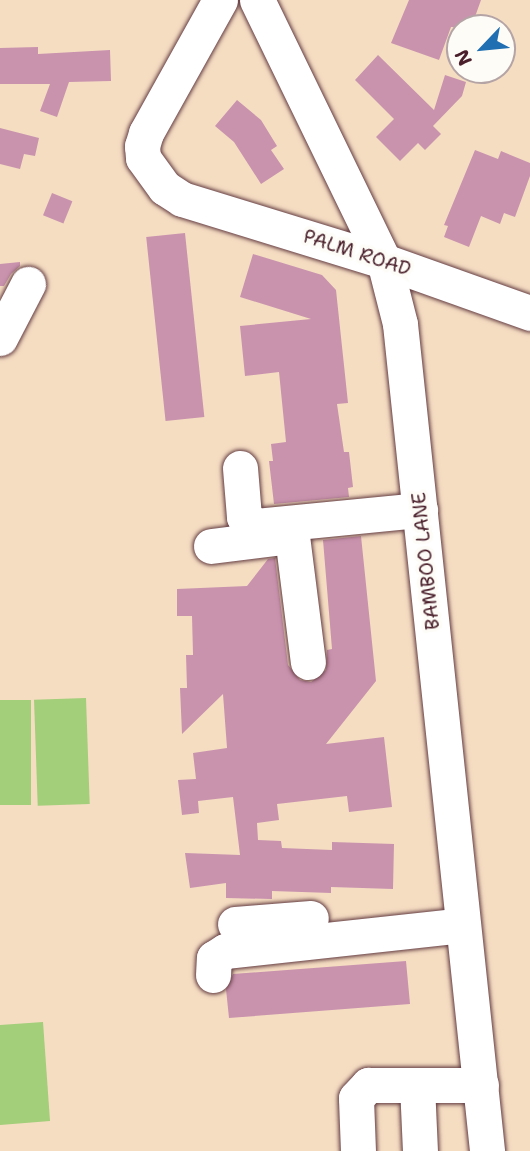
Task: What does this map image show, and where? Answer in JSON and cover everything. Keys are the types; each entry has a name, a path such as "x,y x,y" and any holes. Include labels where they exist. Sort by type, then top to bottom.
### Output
{"street":[{"name":"PALM ROAD","path":"220,0 145,133 143,158 165,188 182,199 384,261 530,313"},
{"name":"BAMBOO LANE","path":"257,0 384,261 401,324 487,1151"},
{"path":"0,336 29,284"},
{"path":"240,468 244,517 256,526 421,515"},
{"path":"211,545 292,536 421,515"},
{"path":"292,536 308,662"},
{"path":"235,924 462,916"},
{"path":"214,975 214,958 225,951 462,916"},
{"path":"358,1151 355,1109 360,1091 368,1085 481,1085"},
{"path":"417,1085 420,1151"}],"green space":[{"path":"86,698 90,804 38,806 34,700"},
{"path":"0,700 31,700 31,805 0,805"},
{"path":"43,1022 50,1121 0,1125 0,1025"}],"building":[{"path":"409,0 481,0 476,14 446,14 446,41 439,60 391,43"},
{"path":"38,47 38,54 110,50 111,81 69,82 57,117 40,111 50,84 0,84 0,48"},
{"path":"378,55 434,110 445,75 446,84 465,84 462,96 433,126 441,134 425,150 418,143 400,161 376,137 394,119 355,80"},
{"path":"237,100 261,120 277,146 271,150 284,169 261,184 234,142 215,126"},
{"path":"0,128 39,138 35,156 24,154 20,169 0,164"},
{"path":"475,150 498,159 501,151 530,163 530,176 515,217 504,213 500,224 481,216 469,247 444,237 448,226 444,225"},
{"path":"52,193 72,201 63,223 43,215"},
{"path":"185,233 204,417 166,421 146,237"},
{"path":"253,254 322,275 336,290 348,403 337,404 344,452 349,452 353,487 348,488 349,497 274,504 269,461 273,461 271,444 286,442 279,372 245,376 240,326 311,319 240,297"},
{"path":"20,262 20,266 4,286 0,286 0,264"},
{"path":"361,536 376,681 326,744 384,737 392,807 349,812 347,796 277,804 279,820 257,823 258,840 281,841 282,848 332,850 332,842 394,844 393,889 331,887 331,893 272,891 272,899 226,898 226,883 190,888 185,853 240,855 233,797 198,801 199,813 182,815 178,780 196,779 193,753 227,748 223,694 182,734 180,688 187,688 186,655 193,655 192,616 177,616 177,589 247,586 268,559 275,558 288,665 300,680 311,682 326,670 327,650 332,649 323,540"},
{"path":"406,961 410,1004 229,1018 226,989 233,974"}]}
